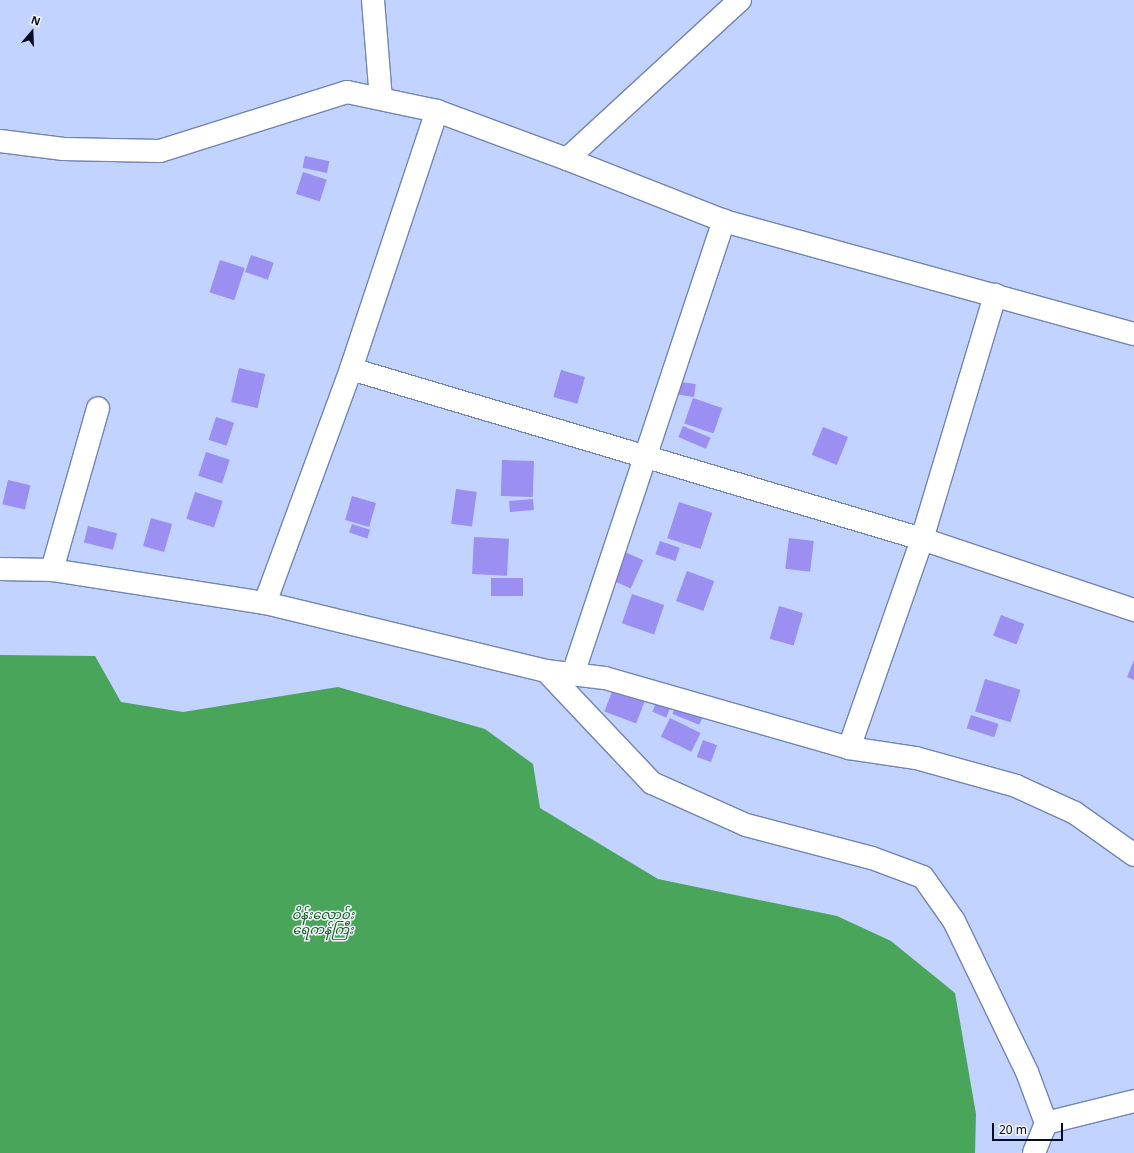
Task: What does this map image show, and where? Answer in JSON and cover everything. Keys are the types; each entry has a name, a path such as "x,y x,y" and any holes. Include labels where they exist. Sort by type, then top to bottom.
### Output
{"street":[{"path":"373,0 381,99"},
{"path":"566,159 740,0"},
{"path":"0,141 63,148 160,151 347,92 437,110 724,221 1134,334"},
{"path":"265,604 351,369 437,110"},
{"path":"573,674 724,221"},
{"path":"849,748 922,539 995,296"},
{"path":"351,369 645,458 922,539 1134,610"},
{"path":"52,570 98,408"},
{"path":"0,569 52,570 265,604 546,671 605,678 849,748 916,758 1016,786 1075,813 1134,855"},
{"path":"546,671 652,783 746,825 872,858 923,877 954,921 1027,1072 1046,1123 1034,1153"},
{"path":"1046,1123 1134,1101"}],"water":[{"name":"ဝိန်းလောဝ်း ရေကန်ကြီး","path":"0,655 95,656 121,702 183,712 338,687 485,729 533,764 540,808 658,879 837,916 891,941 955,993 976,1114 975,1153 0,1153"}],"building":[{"path":"305,156 329,161 327,173 303,168"},
{"path":"303,172 327,180 320,202 296,194"},
{"path":"251,255 274,263 268,280 245,272"},
{"path":"220,260 245,268 234,300 209,292"},
{"path":"239,368 265,374 257,408 231,402"},
{"path":"561,370 585,377 577,404 553,397"},
{"path":"674,381 696,384 694,397 672,394"},
{"path":"693,398 722,408 714,434 684,424"},
{"path":"216,417 234,423 227,446 209,440"},
{"path":"683,426 711,438 706,449 678,437"},
{"path":"823,427 848,437 837,465 812,455"},
{"path":"206,452 230,460 222,484 198,476"},
{"path":"502,460 534,461 533,497 501,496"},
{"path":"8,480 30,485 25,510 2,504"},
{"path":"456,489 477,492 472,527 451,524"},
{"path":"195,492 223,501 214,528 186,519"},
{"path":"352,496 376,503 369,527 345,520"},
{"path":"533,499 534,510 510,512 509,501"},
{"path":"679,502 712,513 701,549 667,538"},
{"path":"151,518 172,524 164,552 143,546"},
{"path":"352,524 370,530 367,538 349,533"},
{"path":"88,526 117,533 113,550 84,542"},
{"path":"474,537 509,539 507,576 472,574"},
{"path":"789,538 814,541 810,572 785,569"},
{"path":"660,541 680,548 675,561 655,554"},
{"path":"625,552 643,560 631,588 612,580"},
{"path":"687,571 714,581 703,611 676,601"},
{"path":"491,578 523,578 523,596 491,596"},
{"path":"632,594 664,605 654,634 622,623"},
{"path":"779,606 803,613 794,646 770,639"},
{"path":"1001,615 1024,624 1016,644 993,636"},
{"path":"1134,660 1134,680 1127,677"},
{"path":"985,679 1020,690 1010,722 975,712"},
{"path":"613,689 645,701 636,724 604,711"},
{"path":"659,696 673,702 666,718 652,712"},
{"path":"678,700 705,711 699,725 672,714"},
{"path":"971,715 999,724 994,737 967,728"},
{"path":"670,718 701,733 691,752 661,737"},
{"path":"703,740 717,745 711,762 697,757"}]}
